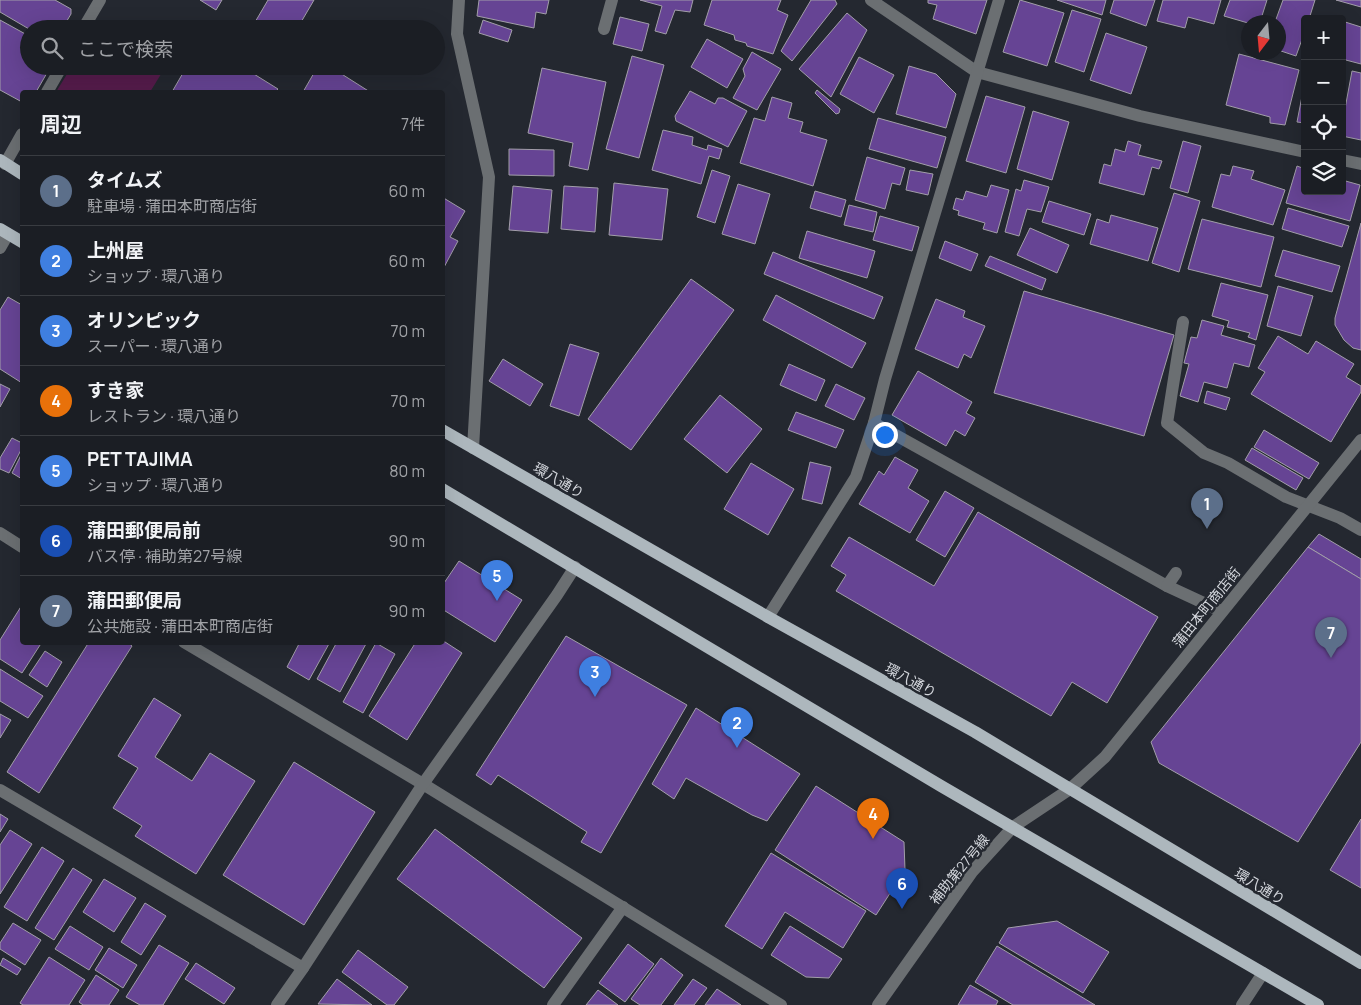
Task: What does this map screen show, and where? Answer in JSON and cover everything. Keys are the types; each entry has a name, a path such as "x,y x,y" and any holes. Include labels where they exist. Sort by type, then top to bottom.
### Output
{"main road":[{"path":"3,162 20,173"},
{"path":"4,232 20,241"},
{"name":"環八通り","path":"445,432 768,617 975,732 1361,963"},
{"path":"445,491 575,566 941,786 1318,1005"}],"street":[{"path":"88,20 100,0"},
{"path":"459,0 457,34 489,177 473,448"},
{"path":"604,29 612,0"},
{"path":"871,0 977,72 1140,116 1301,151"},
{"path":"768,617 856,477 874,423 885,379 999,0"},
{"path":"48,90 57,75"},
{"path":"3,162 20,137"},
{"path":"1346,161 1361,164"},
{"path":"0,248 4,232"},
{"path":"1183,322 1167,423 1204,453 1228,463 1286,497 1340,518 1361,530"},
{"path":"874,423 1167,586 1221,611"},
{"name":"蒲田本町商店街","path":"1013,827 1070,789 1105,757 1361,440"},
{"path":"0,534 20,546"},
{"path":"277,1005 423,784 557,595 575,566"},
{"path":"1167,586 1176,573"},
{"path":"189,645 423,784 781,1005"},
{"path":"0,790 303,968"},
{"name":"補助第27号線","path":"878,1005 972,872 1013,827"},
{"path":"553,1005 623,907"},
{"path":"1242,1005 1263,973"}],"shaded area":[{"path":"66,75 160,75 151,90 57,90"}],"building":[{"path":"0,0 55,0 71,9 71,14 67,20 20,20 20,24 0,12"},
{"path":"200,0 222,0 216,10"},
{"path":"268,0 314,0 302,20 256,20"},
{"path":"479,0 549,0 546,14 536,12 534,28 477,16"},
{"path":"640,0 693,0 690,12 675,10 666,34 655,31 662,6"},
{"path":"712,0 781,0 777,10 788,15 773,54 747,46 746,43 735,40 734,35 704,25"},
{"path":"811,0 835,0 837,4 792,61 781,51"},
{"path":"928,0 987,0 976,34 933,19 937,5 928,3"},
{"path":"1020,0 1064,13 1047,66 1003,52"},
{"path":"1057,0 1106,0 1102,15"},
{"path":"1114,0 1155,0 1146,26 1110,13"},
{"path":"1163,0 1221,0 1214,24 1188,17 1185,28 1157,21"},
{"path":"1230,0 1267,0 1262,15 1241,15 1241,21 1224,16"},
{"path":"1283,0 1315,0 1310,15 1301,15 1301,42 1296,56 1286,53 1286,15 1278,15"},
{"path":"1336,0 1361,0 1361,7"},
{"path":"1072,10 1101,19 1084,72 1055,62"},
{"path":"847,13 867,30 831,97 799,69"},
{"path":"620,17 649,24 642,51 613,44"},
{"path":"0,20 20,31 20,75 46,75 37,90 20,90 20,101 0,90"},
{"path":"483,20 512,30 508,42 479,33"},
{"path":"1346,22 1361,27 1361,64 1346,60"},
{"path":"1106,33 1147,47 1131,94 1090,80"},
{"path":"707,39 743,59 727,88 691,67"},
{"path":"752,52 781,69 757,110 733,98 745,76 743,69"},
{"path":"1239,54 1241,55 1241,60 1262,60 1299,70 1285,125 1270,123 1270,117 1226,105"},
{"path":"632,56 664,65 639,158 606,149"},
{"path":"859,57 894,75 874,113 840,94"},
{"path":"909,66 936,74 956,94 946,128 896,114"},
{"path":"542,68 606,82 588,170 569,166 573,143 528,133"},
{"path":"1352,71 1361,73 1361,140 1346,137 1346,103"},
{"path":"182,75 255,75 278,89 277,90 173,90"},
{"path":"313,75 343,75 367,90 304,90"},
{"path":"817,90 840,109 839,113 836,114 815,93"},
{"path":"690,91 715,104 718,98 723,98 747,111 728,147 676,121 675,116"},
{"path":"986,96 1025,107 1006,173 966,161"},
{"path":"772,97 792,103 788,118 803,122 800,132 827,140 813,186 740,163 754,118 765,121"},
{"path":"1301,102 1301,122 1297,122"},
{"path":"1033,111 1069,122 1052,180 1017,169"},
{"path":"878,118 946,137 937,168 869,149"},
{"path":"663,130 693,137 692,145 707,150 708,145 722,149 719,159 709,156 701,184 652,170"},
{"path":"1128,141 1141,145 1138,155 1162,161 1159,169 1152,167 1144,195 1099,183 1104,164 1111,166 1115,149 1125,152"},
{"path":"1183,141 1201,146 1188,193 1170,188"},
{"path":"509,149 554,150 554,176 509,175"},
{"path":"867,157 905,168 900,185 892,183 885,209 855,200"},
{"path":"1233,166 1254,171 1251,179 1285,190 1273,225 1212,207 1221,174 1230,176"},
{"path":"1297,166 1301,168 1301,195 1346,195 1346,181 1360,185 1350,221 1286,203"},
{"path":"712,170 730,176 715,223 697,217"},
{"path":"910,170 933,174 928,195 906,190"},
{"path":"1024,180 1049,187 1041,212 1027,209 1019,236 1005,232 1016,189 1021,191"},
{"path":"614,183 668,189 662,240 609,235"},
{"path":"738,184 770,194 755,244 722,234"},
{"path":"991,185 1009,190 997,233 983,229 985,223 958,215 959,211 953,209 956,198 963,200 966,191 987,197"},
{"path":"513,186 552,190 548,233 509,230"},
{"path":"564,186 598,188 595,232 561,229"},
{"path":"815,191 846,200 841,217 810,208"},
{"path":"1174,193 1200,201 1179,272 1152,263"},
{"path":"445,199 465,211 450,237 458,241 445,265"},
{"path":"1049,201 1091,214 1084,235 1042,222"},
{"path":"849,205 877,212 873,232 844,225"},
{"path":"1288,208 1349,226 1342,247 1282,229"},
{"path":"1111,215 1158,228 1148,261 1090,244 1097,219 1109,223"},
{"path":"880,216 919,227 912,251 873,240"},
{"path":"1202,219 1274,237 1261,287 1188,269"},
{"path":"1361,223 1361,350 1353,348 1344,340 1335,325 1335,318"},
{"path":"1030,228 1069,245 1057,273 1017,255"},
{"path":"807,231 875,251 867,278 799,258"},
{"path":"945,241 978,254 971,271 939,258"},
{"path":"1283,250 1340,266 1332,292 1275,276"},
{"path":"773,252 883,297 874,319 764,274"},
{"path":"990,256 1046,279 1042,290 985,266"},
{"path":"691,279 734,310 631,450 588,419"},
{"path":"1221,283 1268,295 1256,340 1248,337 1250,333 1227,327 1229,321 1212,316"},
{"path":"1278,286 1313,296 1301,336 1267,326"},
{"path":"1024,291 1174,335 1144,436 994,393"},
{"path":"776,295 866,343 852,368 763,320"},
{"path":"8,297 20,304 20,382 0,369 0,310"},
{"path":"936,299 965,311 963,317 985,326 971,358 964,354 958,368 915,349"},
{"path":"1202,320 1224,326 1221,335 1255,345 1249,367 1234,363 1227,388 1204,382 1198,402 1180,396 1189,364 1184,363 1191,337 1197,338"},
{"path":"1278,336 1308,354 1316,341 1354,364 1346,377 1361,386 1361,392 1331,442 1251,394 1265,372 1258,368"},
{"path":"570,344 599,353 579,416 550,406"},
{"path":"503,359 543,384 530,406 489,381"},
{"path":"789,364 825,380 816,401 780,385"},
{"path":"918,371 972,402 966,413 975,418 965,436 955,430 946,446 892,415"},
{"path":"0,384 10,389 0,407"},
{"path":"836,384 865,398 854,420 825,406"},
{"path":"1207,391 1230,398 1226,410 1204,403"},
{"path":"720,395 762,429 727,473 684,439"},
{"path":"796,412 844,430 836,448 788,430"},
{"path":"1264,430 1319,463 1309,479 1254,447"},
{"path":"12,438 20,442 20,452 9,473 0,469 0,458"},
{"path":"1252,448 1303,478 1296,490 1245,460"},
{"path":"20,457 20,478 12,473"},
{"path":"895,457 918,470 908,488 929,501 910,533 859,504 879,471 884,475"},
{"path":"810,462 831,467 822,504 802,499"},
{"path":"751,463 794,489 768,535 724,509"},
{"path":"945,491 974,508 945,557 916,540"},
{"path":"978,512 1158,617 1107,703 1072,682 1051,716 836,591 846,575 831,566 849,537 934,586"},
{"path":"1319,534 1361,559 1361,579 1308,547"},
{"path":"1308,547 1361,579 1361,742 1298,842 1159,763 1151,742"},
{"path":"459,561 522,600 495,642 445,611 445,582"},
{"path":"20,608 20,645 40,645 22,673 0,659 0,640"},
{"path":"566,636 687,705 601,853 581,842 587,832 498,775 491,785 476,775"},
{"path":"445,642 462,653 407,740 369,716 414,645 445,645"},
{"path":"87,645 132,646 39,793 7,772"},
{"path":"298,645 328,645 309,680 287,667"},
{"path":"335,645 365,645 340,692 317,679"},
{"path":"375,645 379,645 395,654 363,713 343,702"},
{"path":"45,651 62,662 47,687 29,675"},
{"path":"0,669 43,696 28,718 0,701"},
{"path":"154,698 181,715 155,757 192,781 210,753 255,781 196,874 135,836 142,826 113,808 138,768 118,756"},
{"path":"696,708 800,774 767,821 752,815 686,778 674,799 652,784"},
{"path":"0,714 11,720 0,738"},
{"path":"294,762 375,812 304,925 223,875"},
{"path":"816,786 904,842 905,870 876,915 775,850"},
{"path":"0,814 8,819 0,832"},
{"path":"1361,819 1361,888 1330,870"},
{"path":"435,829 582,938 544,988 397,879"},
{"path":"10,830 32,844 0,894 0,845"},
{"path":"42,847 64,861 27,921 4,907"},
{"path":"771,853 866,911 843,948 785,912 762,949 725,926"},
{"path":"73,868 92,880 54,940 35,928"},
{"path":"104,879 136,898 114,932 83,912"},
{"path":"145,903 166,916 141,955 121,942"},
{"path":"1057,921 1109,952 1083,993 999,943 1008,928"},
{"path":"13,923 41,940 25,965 0,949 0,943"},
{"path":"70,926 103,947 89,970 55,949"},
{"path":"790,926 842,959 829,978 806,977 771,955"},
{"path":"628,944 654,964 625,1002 599,983"},
{"path":"159,945 189,963 163,1005 140,1005 126,997"},
{"path":"997,946 1095,1005 1013,1005 975,982"},
{"path":"109,948 137,965 123,988 95,970"},
{"path":"358,950 408,987 394,1005 387,1005 342,972"},
{"path":"49,957 85,980 69,1005 23,1005 20,1003"},
{"path":"3,958 21,969 17,975 0,965"},
{"path":"661,958 683,975 661,1005 640,1005 631,999"},
{"path":"196,963 235,988 224,1004 185,979"},
{"path":"96,975 119,990 109,1005 83,1005 79,1002"},
{"path":"337,979 372,1005 318,1004"},
{"path":"693,979 707,988 694,1005 674,1005"},
{"path":"970,985 998,1001 996,1005 958,1005"},
{"path":"717,989 741,1005 705,1005"},
{"path":"598,990 618,1005 586,1005"}],"place":[{"name":"タイムズ","path":"1207,529"},
{"name":"PET TAJIMA","path":"497,601"},
{"name":"蒲田郵便局","path":"1331,658"},
{"name":"オリンピック","path":"595,697"},
{"name":"上州屋","path":"737,748"},
{"name":"すき家","path":"873,839"},
{"name":"蒲田郵便局前","path":"902,909"}]}
